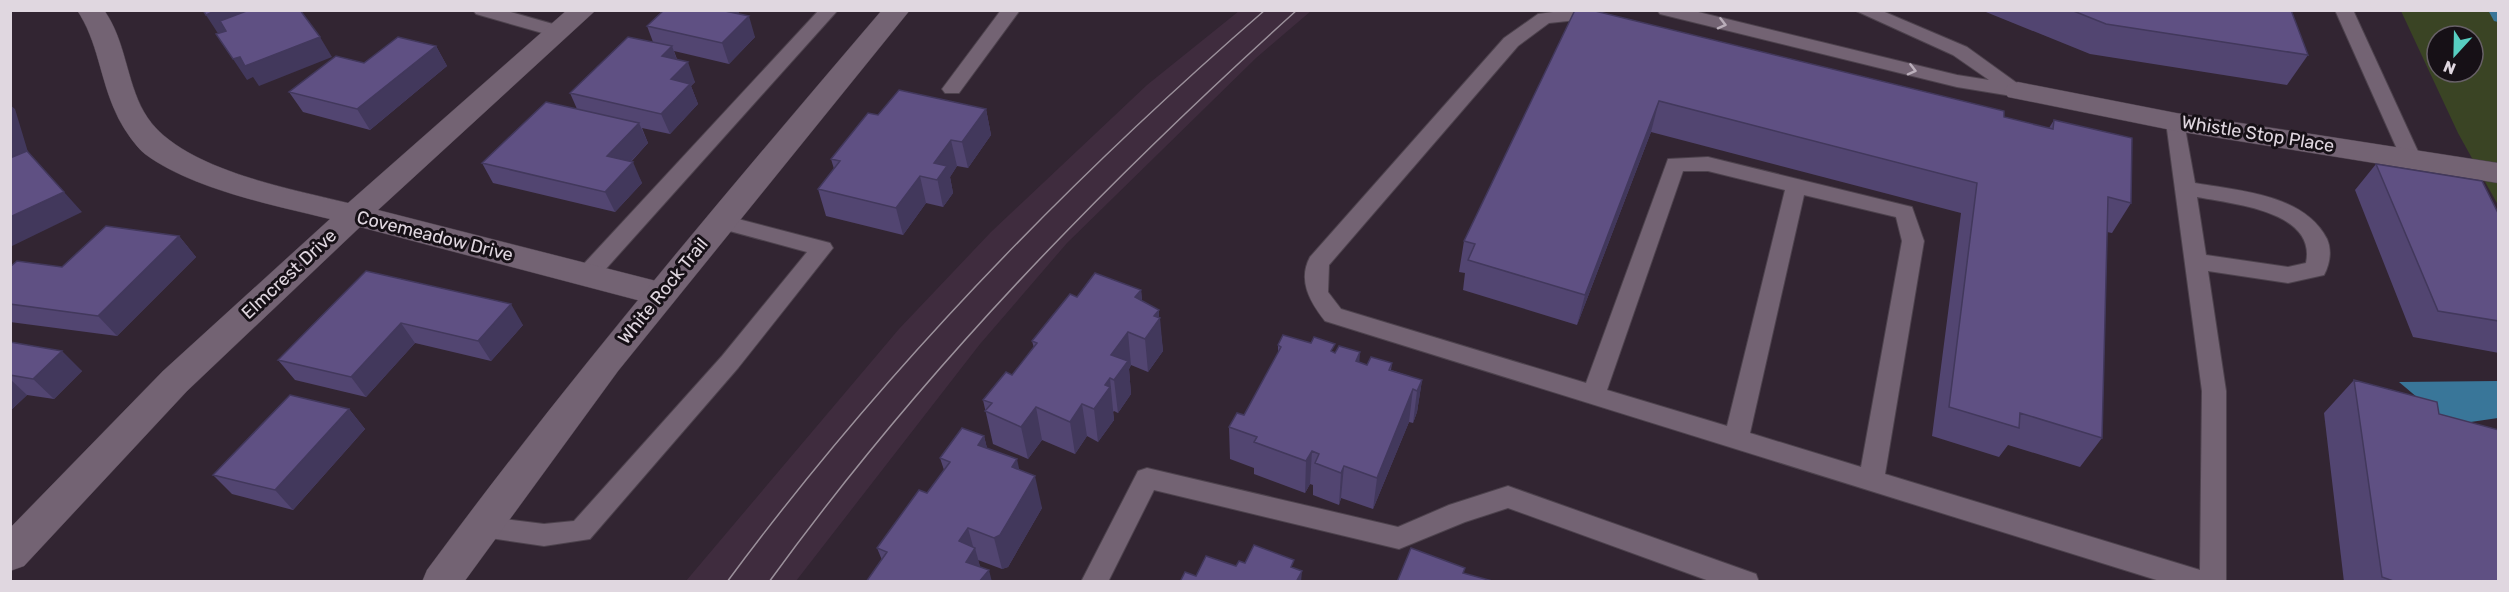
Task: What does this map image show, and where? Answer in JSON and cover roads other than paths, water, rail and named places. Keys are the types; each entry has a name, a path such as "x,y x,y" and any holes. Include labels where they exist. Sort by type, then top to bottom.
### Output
{"street":[{"name":"Covemeadow Drive","path":"90,10 102,27 130,113 154,146 203,172 235,183 354,215 660,294"},
{"name":"Elmcrest Drive","path":"10,554 175,381 354,215 583,10"},
{"name":"White Rock Trail","path":"441,582 479,528 660,294 897,10"},
{"name":"Whistle Stop Place","path":"2018,91 2176,122 2491,171"}],"lane":[{"path":"482,10 560,32"},
{"path":"587,275 829,10"},
{"path":"952,89 1011,10"},
{"path":"1585,10 1571,16 1544,18 1511,42 1318,263 1317,294 1333,315 2202,582"},
{"name":"Whistle Stop Place","path":"1666,10 1957,81 2018,91"},
{"name":"Whistle Stop Place","path":"1863,10 1960,51 2018,91"},
{"path":"2344,10 2411,158"},
{"path":"2176,122 2214,391 2213,582"},
{"path":"1594,394 1676,164 1708,164 1905,212 1913,241 1871,480"},
{"path":"1736,438 1796,186"},
{"path":"2185,188 2284,209 2311,228 2319,247 2316,269 2288,275 2196,261"},
{"path":"479,528 544,536 581,531 730,362 822,248 720,221"},
{"path":"1094,582 1147,478 1399,538 1458,513 1508,497 1746,582"}],"water":[{"path":"2498,381 2498,418 2450,425 2399,382"}],"waterway":[{"path":"2493,10 2498,19"}],"tram line":[{"path":"727,582 849,428 980,281 1119,142 1265,10"},
{"path":"769,582 889,428 1018,282 1155,143 1297,10"}]}
